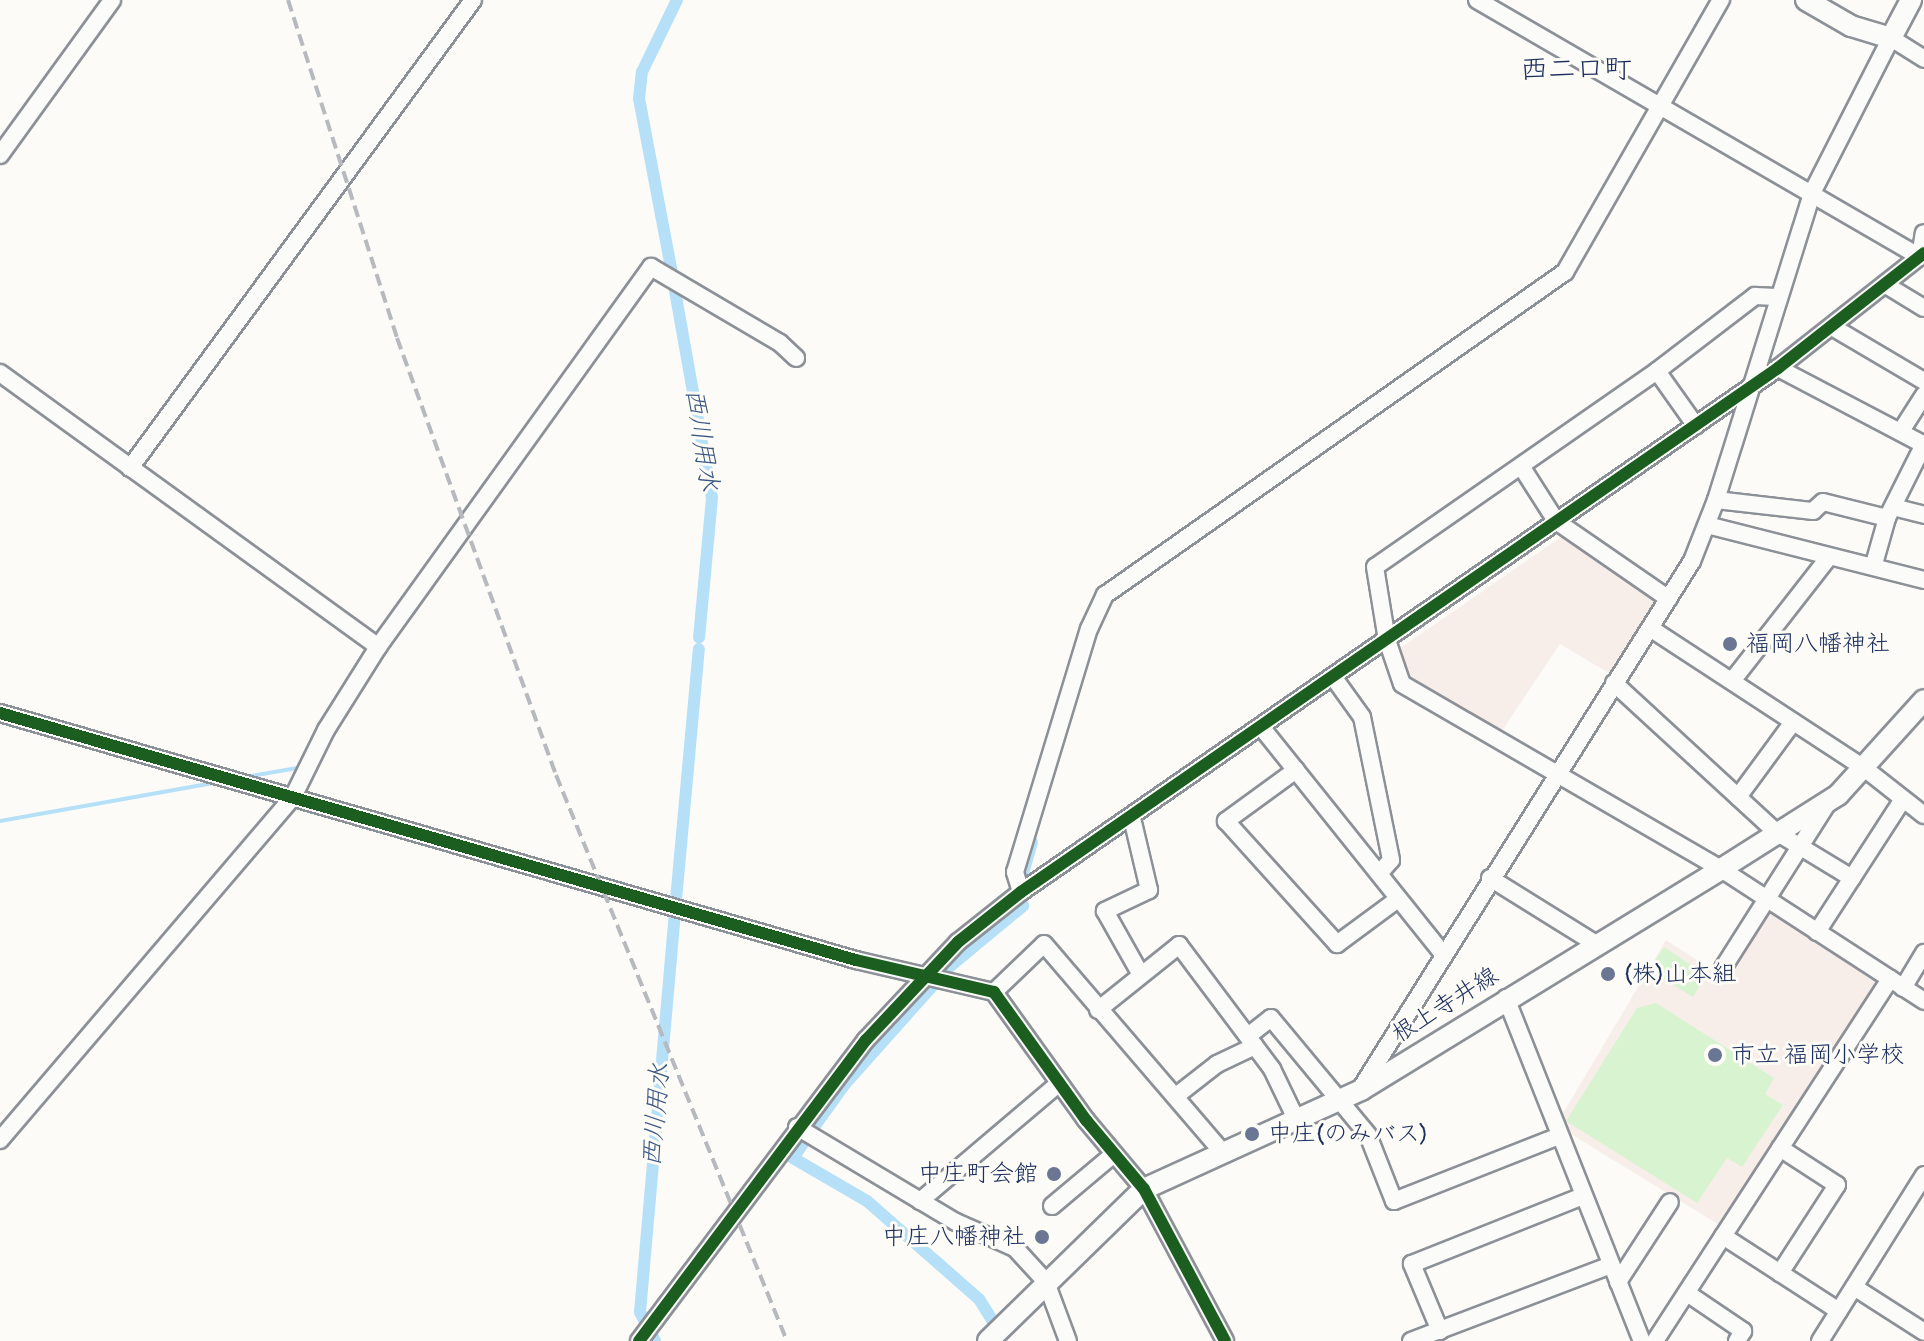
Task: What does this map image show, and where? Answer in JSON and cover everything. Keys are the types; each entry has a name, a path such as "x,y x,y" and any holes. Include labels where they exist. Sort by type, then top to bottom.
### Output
{"main road":[{"path":"1806,0 1851,26 1891,38 1911,0"},
{"name":"根上寺井線","path":"988,1341 1144,1189 1361,1090 1506,998 1721,869 1830,799 1864,768 1923,704"}],"street":[{"path":"0,155 112,0"},
{"path":"130,468 473,0"},
{"path":"1477,0 1657,106 1922,255"},
{"path":"1021,892 1015,872 1089,629 1105,595 1565,272 1657,106 1721,0"},
{"path":"1361,1090 1442,953 1669,599 1707,525 1753,385 1776,297 1813,191 1891,38 1924,59"},
{"path":"639,1341 797,1127 926,973 1021,892 1262,728 1834,328 1922,255 1924,233"},
{"path":"0,1140 293,797 326,730 378,647 651,267 780,343 796,358"},
{"path":"1886,285 1924,308"},
{"path":"1776,297 1755,296 1657,371 1375,567 1387,640 1402,684 1721,869 1924,1001"},
{"path":"1834,328 1924,381"},
{"path":"1778,368 1922,443 1890,513 1874,564"},
{"path":"1657,371 1696,426"},
{"path":"0,373 378,647"},
{"path":"1901,431 1924,395"},
{"path":"1521,466 1556,521 1669,599"},
{"path":"1716,500 1813,511 1823,502 1924,515"},
{"path":"1707,525 1859,567 1874,564 1924,580"},
{"path":"1732,681 1828,558"},
{"path":"1650,628 1864,768 1924,815"},
{"path":"1334,678 1362,717 1391,860 1379,874"},
{"path":"1614,683 1776,832 1852,878"},
{"path":"0,713 856,960 926,973 994,992 1059,1083 1144,1189 1225,1341"},
{"path":"1738,797 1793,722"},
{"path":"1262,728 1442,953"},
{"path":"1296,770 1226,821 1337,944 1398,899"},
{"path":"1723,968 1769,900 1830,799"},
{"path":"1817,932 1903,799"},
{"path":"1132,818 1149,890 1105,911 1140,973"},
{"path":"1490,878 1596,944"},
{"path":"994,992 1044,944 1222,1152"},
{"path":"1098,1010 1140,973 1179,945 1252,1041 1297,1121"},
{"path":"1655,1341 1780,1148 1896,984 1924,953"},
{"path":"1506,998 1642,1341"},
{"path":"1176,1096 1252,1041 1271,1018 1368,1135 1394,1201 1559,1136"},
{"path":"920,1201 1059,1083"},
{"path":"797,1127 920,1201 1015,1248 1046,1282 1068,1341"},
{"path":"1780,1148 1837,1185 1780,1273"},
{"path":"1052,1206 1114,1154"},
{"path":"1820,1341 1924,1175"},
{"path":"1440,1331 1412,1264 1583,1196"},
{"path":"1618,1282 1670,1202"},
{"path":"1723,1236 1839,1311"},
{"path":"1411,1341 1611,1265"},
{"path":"1854,1287 1924,1332"},
{"path":"1687,1293 1743,1331 1737,1341"}],"shaded area":[{"path":"1561,537 1659,600 1612,675 1560,644 1501,732 1407,681 1396,651"},
{"name":"市立 福岡小学校","path":"1766,910 1878,984 1721,1226 1556,1125 1666,940 1722,976"}],"green space":[{"path":"1664,947 1706,975 1693,997 1649,970"},
{"path":"1656,1003 1774,1078 1765,1094 1783,1105 1742,1167 1727,1158 1697,1203 1566,1121 1637,1008"}],"waterway":[{"name":"西川用水","path":"672,273 639,99 642,72 677,0"},
{"name":"西川用水","path":"675,291 712,498 699,637"},
{"name":"西川用水","path":"676,900 699,649"},
{"path":"246,777 297,768"},
{"path":"0,821 218,782"},
{"path":"1024,870 1032,842"},
{"path":"947,969 1023,906"},
{"name":"西川用水","path":"644,1320 640,1312 675,909"},
{"path":"814,1127 845,1084 935,983"},
{"path":"806,1139 793,1158 867,1201 979,1299 994,1323"},
{"name":"西川用水","path":"653,1337 655,1341"}],"railway":[{"path":"288,0 397,338 556,775 787,1341"}],"cycle path":[{"path":"639,1341 866,1040 958,942 1021,892 1778,368 1924,253"},
{"path":"0,713 856,960 994,992 1086,1120 1144,1189 1225,1341"}],"place":[{"name":"福岡八幡神社","path":"1730,644"},
{"name":"(株)山本組","path":"1608,974"},
{"name":"市立 福岡小学校","path":"1715,1055"},
{"name":"中庄(のみバス)","path":"1252,1134"},
{"name":"中庄町会館","path":"1054,1174"},
{"name":"中庄八幡神社","path":"1042,1237"}],"district":[{"name":"西二口町","path":"1576,70"}]}
